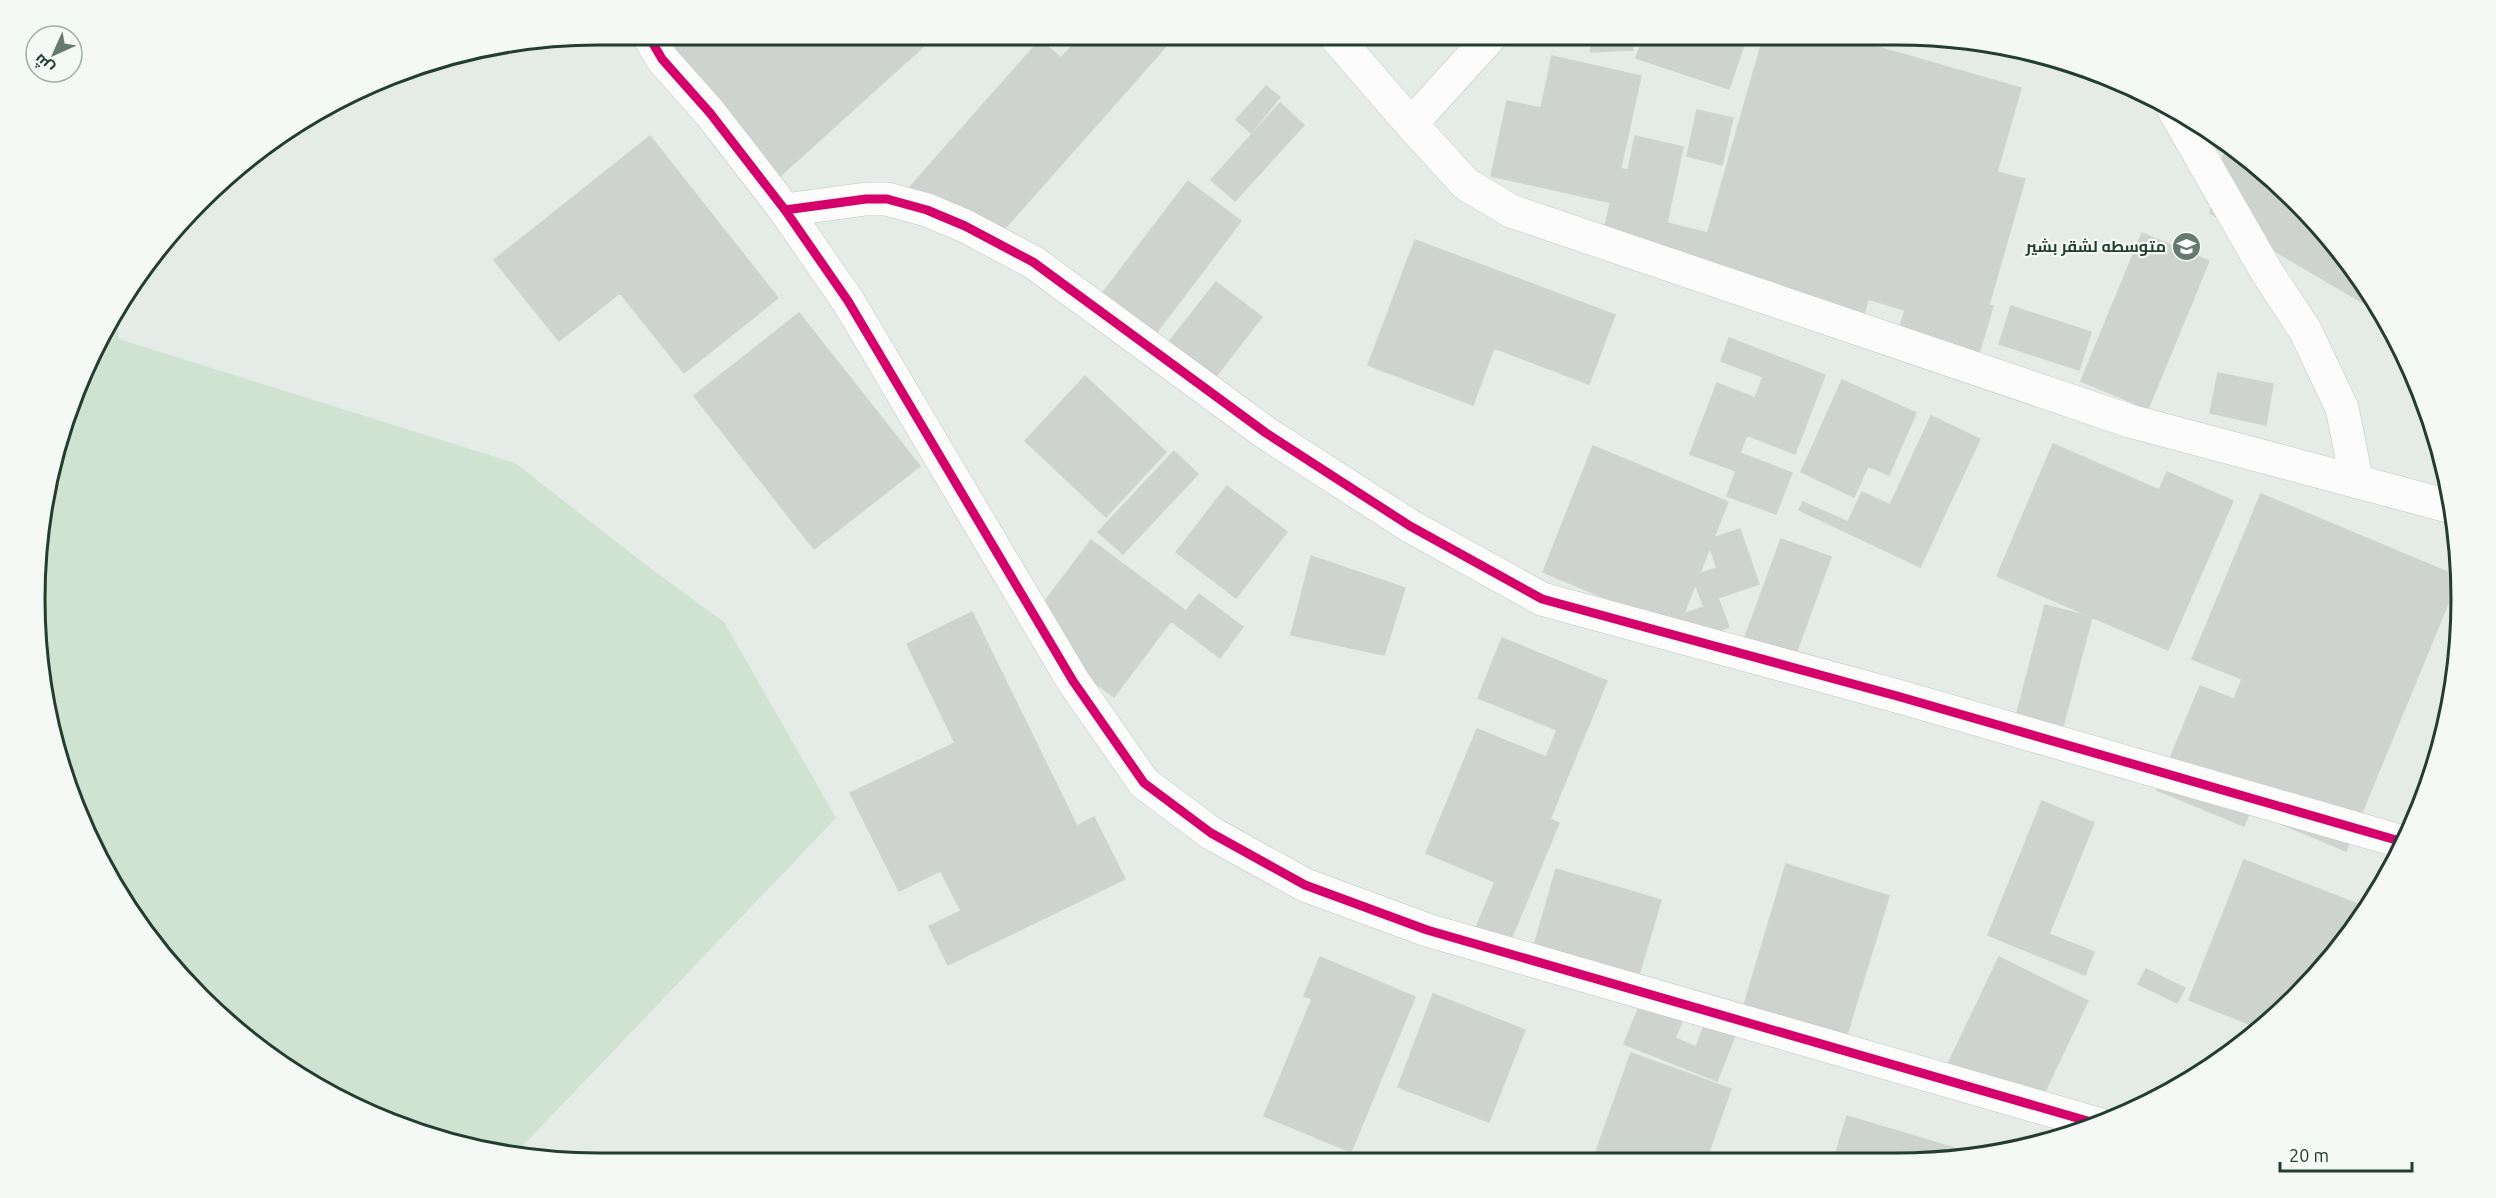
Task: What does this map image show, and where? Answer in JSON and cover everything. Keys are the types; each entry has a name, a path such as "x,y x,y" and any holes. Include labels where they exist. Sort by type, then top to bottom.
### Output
{"street":[{"path":"654,45 662,59 710,113 785,210 848,301 1073,681 1144,783 1211,833 1305,885 1427,930 2085,1120"},
{"path":"1343,45 1466,184 1511,211 2130,421 2442,504"},
{"path":"1411,124 1482,45"},
{"path":"2182,124 2268,274 2305,330 2342,408 2357,482"},
{"path":"785,210 866,199 887,199 927,210 965,226 1033,262 1266,434 1410,526 1542,599 1897,696 2396,840"}],"green space":[{"path":"117,326 119,339 515,463 646,565 724,622 836,818 522,1147 456,1134 421,1124 354,1096 291,1060 234,1016 207,991 159,936 138,907 102,844 87,811 64,742 56,707 46,635 46,563 50,527 56,491 74,421 87,387"}],"building":[{"path":"662,45 925,45 767,188"},
{"path":"1036,45 1046,45 1061,58 1073,45 1167,45 984,252 910,187"},
{"path":"1591,45 1633,45 1633,50 1591,52"},
{"path":"1641,45 1744,45 1729,89 1636,58"},
{"path":"1761,45 1871,45 2021,88 1997,172 2025,179 1989,305 1993,306 1978,357 1898,334 1905,310 1868,299 1858,335 1815,323 1822,298 1699,263"},
{"path":"1552,56 1641,76 1613,203 1491,176 1507,101 1541,108"},
{"path":"1266,86 1280,97 1251,133 1236,120"},
{"path":"1280,103 1304,125 1235,201 1211,180"},
{"path":"1697,110 1733,118 1722,165 1687,156"},
{"path":"2189,128 2234,159 2289,207 2337,262 2367,305 2210,213 2224,153 2187,131"},
{"path":"650,136 778,298 684,373 620,293 559,341 494,260"},
{"path":"1635,136 1683,147 1667,223 1708,233 1702,265 1601,244 1618,168 1628,170"},
{"path":"1188,181 1241,221 1138,357 1085,316"},
{"path":"2142,233 2209,261 2148,409 2081,381"},
{"path":"1415,240 1615,315 1589,384 1494,348 1473,405 1368,365"},
{"path":"1216,282 1262,317 1207,388 1161,352"},
{"path":"2011,306 2091,332 2079,370 1999,344"},
{"path":"799,313 920,466 814,549 694,396"},
{"path":"1729,338 1825,375 1795,454 1747,435 1740,453 1792,473 1776,514 1727,496 1736,471 1690,454 1717,383 1755,398 1763,377 1721,361"},
{"path":"2218,373 2273,384 2266,425 2210,413"},
{"path":"1085,376 1166,452 1106,517 1025,441"},
{"path":"1842,380 1916,413 1889,475 1868,466 1854,497 1801,472"},
{"path":"1931,416 1980,439 1920,567 1799,510 1803,502 1848,522 1862,492 1890,505"},
{"path":"2053,444 2159,490 2167,472 2233,501 2168,650 1997,576"},
{"path":"1593,446 1728,502 1675,636 1634,610 1543,572"},
{"path":"1174,451 1198,474 1123,554 1098,532"},
{"path":"1227,486 1287,532 1236,598 1176,552"},
{"path":"2261,494 2450,573 2451,597 2346,851 2250,811 2244,826 2157,790 2200,686 2234,699 2242,679 2192,659"},
{"path":"1740,529 1759,584 1718,598 1729,627 1691,645 1681,615 1704,607 1692,576 1717,568 1707,540"},
{"path":"1781,539 1831,557 1790,670 1740,651"},
{"path":"1091,540 1186,611 1199,594 1243,627 1220,658 1171,621 1114,697 1024,629"},
{"path":"1311,556 1405,588 1384,655 1291,635"},
{"path":"2045,605 2092,617 2058,745 2012,732"},
{"path":"972,612 1077,826 1094,817 1125,879 948,965 929,926 961,911 935,860 940,871 899,891 850,793 955,743 907,644"},
{"path":"1502,638 1607,681 1550,819 1559,823 1502,961 1468,947 1495,882 1426,853 1477,729 1546,757 1557,730 1478,698"},
{"path":"2042,801 2094,823 2049,934 2094,952 2085,975 1988,935"},
{"path":"2244,860 2359,905 2314,964 2289,991 2251,1025 2189,1000"},
{"path":"1786,864 1889,896 1841,1054 1739,1022"},
{"path":"1556,869 1661,900 1633,995 1529,964"},
{"path":"1320,957 1415,997 1351,1152 1264,1116 1312,999 1304,996"},
{"path":"1999,957 2088,1001 2037,1108 1948,1064"},
{"path":"2146,969 2185,988 2177,1003 2138,984"},
{"path":"1433,994 1525,1030 1489,1122 1398,1087"},
{"path":"1643,997 1685,1014 1675,1038 1696,1047 1709,1013 1739,1025 1717,1081 1624,1044"},
{"path":"1631,1053 1731,1089 1708,1153 1595,1153"},
{"path":"1847,1116 1958,1149 1933,1152 1836,1153"}],"cycle path":[{"path":"654,45 662,59 710,113 785,210 848,301 1073,681 1144,783 1211,833 1305,885 1427,930 2085,1120"},
{"path":"785,210 866,199 887,199 927,210 965,226 1033,262 1266,433 1410,526 1542,599 1897,696 2396,840"}],"place":[{"name":"متوسطه لشقر بشير","path":"2187,246"}]}
